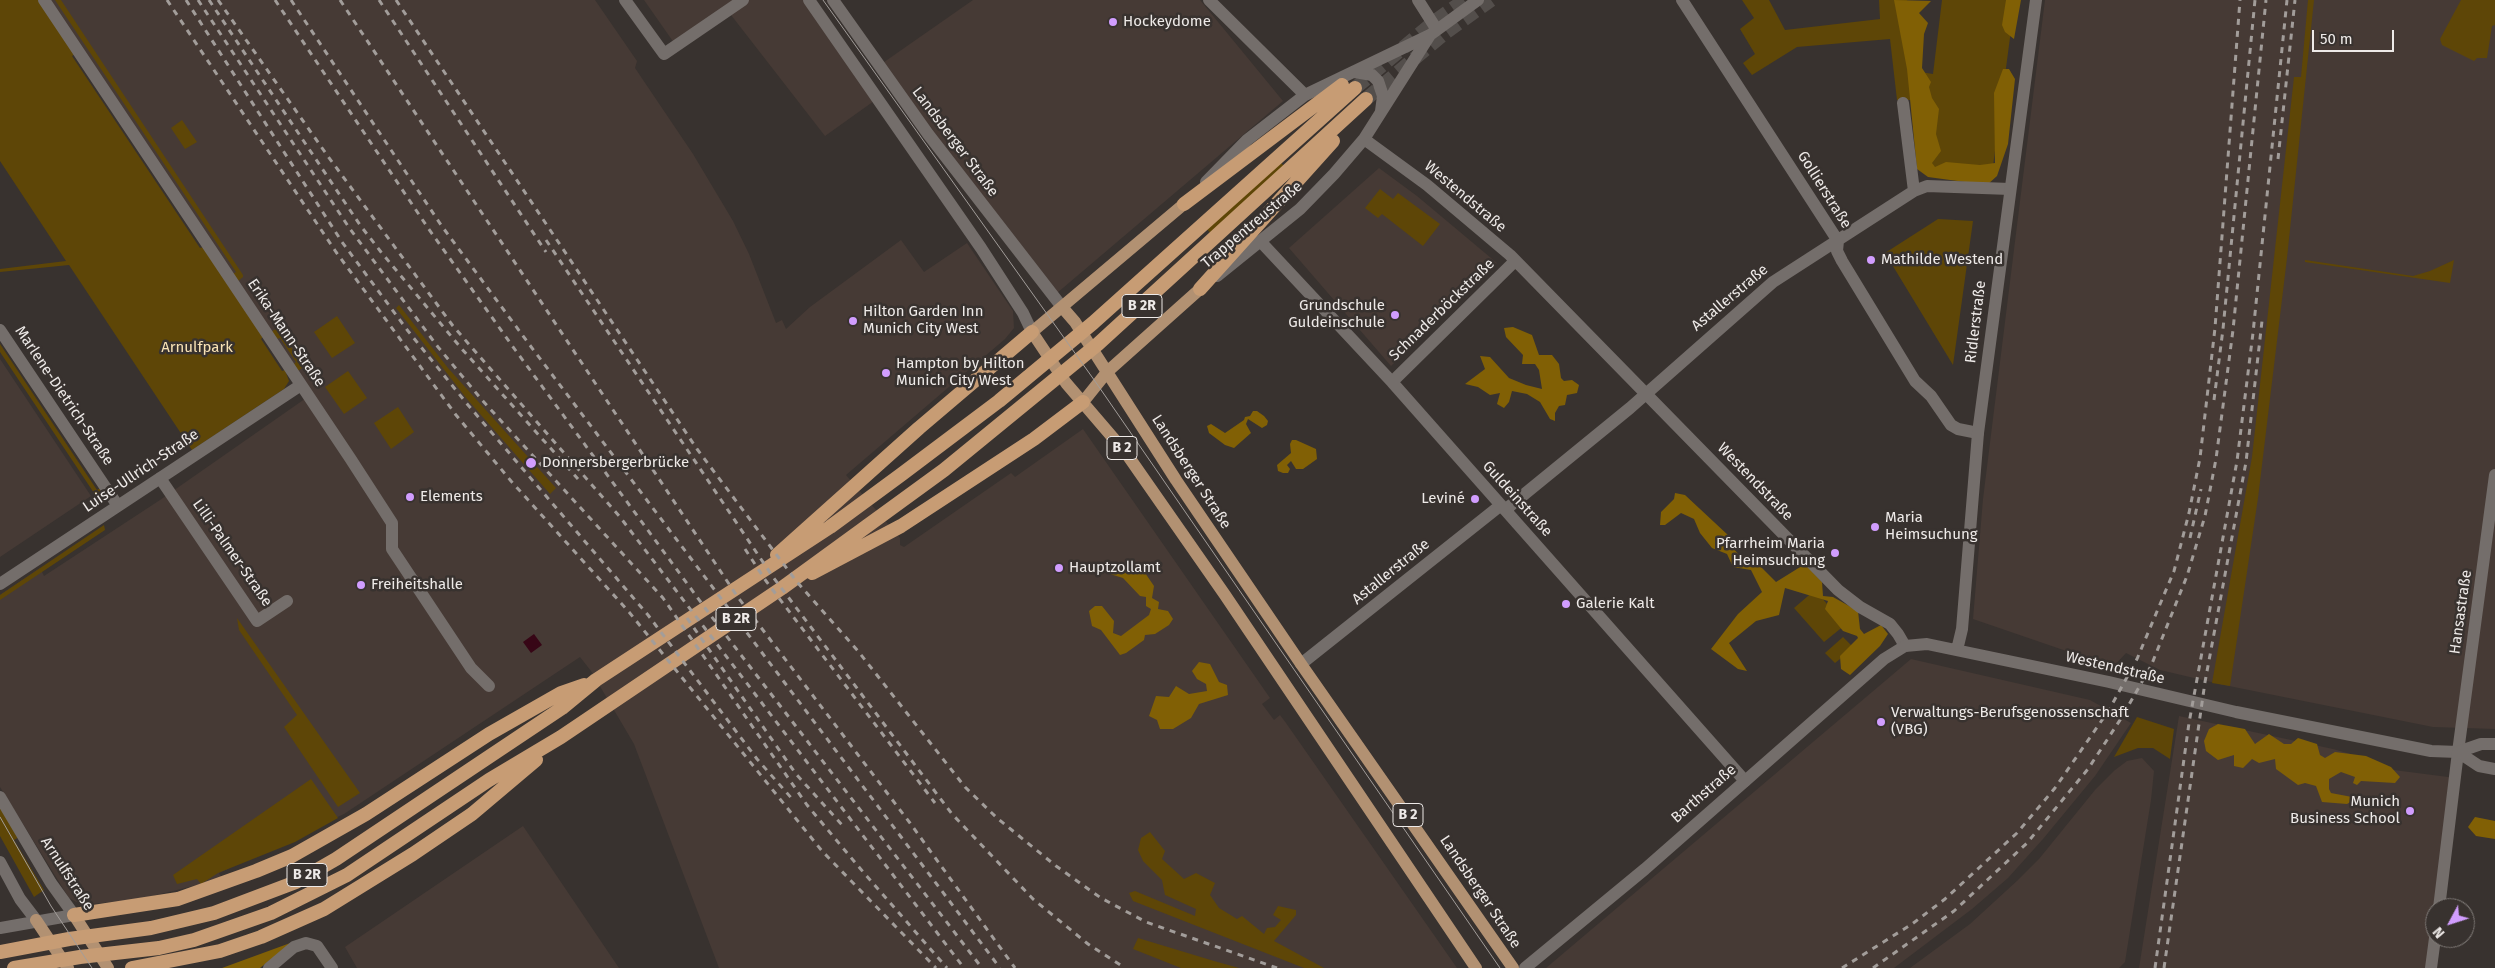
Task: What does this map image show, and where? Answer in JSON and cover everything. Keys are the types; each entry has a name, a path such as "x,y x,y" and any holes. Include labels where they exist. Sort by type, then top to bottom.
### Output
{"highway":[{"name":"B 2R","path":"0,952 69,938 151,928 234,907 296,882 344,854 562,708 596,680 830,526 999,401 1093,323 1213,216 1349,87 1184,204"},
{"name":"Trappentreustraße","path":"782,588 944,470 1004,423 1098,344 1366,99 1352,122 1200,289"},
{"path":"754,576 794,538 1032,332"},
{"path":"782,588 851,554 898,527 1002,460 1083,402"},
{"name":"B 2R","path":"14,968 80,956 159,948 194,940 271,913 347,875 489,780 561,736 782,588"},
{"path":"74,915 178,899 256,872 309,847 343,828 489,734 561,693 596,680"},
{"path":"132,968 206,954 261,937 297,922 376,878 472,814 517,777 561,736"},
{"path":"189,968 206,954"}],"main road":[{"path":"1032,332 1184,204"},
{"path":"1083,402 1108,372 1200,289"},
{"name":"Landsberger Straße","path":"1062,307 1075,322 1176,480 1301,664 1512,968"},
{"name":"B 2","path":"1032,332 1066,383 1126,453 1209,572 1476,968"},
{"name":"Arnulfstraße","path":"74,915 108,968"},
{"path":"36,920 68,968"}],"street":[{"name":"Erika-Mann-Straße","path":"44,0 392,523 392,549 471,668 489,686"},
{"path":"625,0 664,54 743,0"},
{"path":"809,0 981,248 1023,313 1032,332"},
{"name":"Landsberger Straße","path":"833,0 928,134 1062,307"},
{"path":"1209,0 1305,95"},
{"path":"1418,0 1434,33"},
{"name":"Trappentreustraße","path":"1184,204 1247,140 1305,95 1434,33 1478,0"},
{"name":"Gollierstraße","path":"1682,0 1838,241 1838,251 1842,261 1915,381 1931,396 1945,420 1951,426 1978,433"},
{"name":"Ridlerstraße","path":"1957,650 1962,620 1978,433 2036,0"},
{"name":"Trappentreustraße","path":"1200,289 1300,209 1364,139 1434,33"},
{"path":"1393,52 1411,67"},
{"path":"1355,72 1372,75 1378,82 1383,96 1381,114"},
{"path":"1903,103 1914,191"},
{"name":"Westendstraße","path":"1364,139 1427,185 1515,261 1843,595 1890,624 1904,646 1927,644 2236,712 2431,751 2458,752 2481,744 2495,744"},
{"name":"Astallerstraße","path":"1301,664 1646,394 1773,282 1914,191 1927,186 2010,189"},
{"name":"Guldeinstraße","path":"1261,242 1392,382 1745,781"},
{"name":"Schnaderböckstraße","path":"1392,382 1515,261"},
{"name":"Marlene-Dietrich-Straße","path":"0,330 118,506"},
{"name":"Luise-Ullrich-Straße","path":"0,584 301,385"},
{"name":"Hansastraße","path":"2440,898 2495,475"},
{"name":"Lilli-Palmer-Straße","path":"160,478 257,621 287,601"},
{"name":"Barthstraße","path":"1524,968 1645,869 1884,659 1904,646"},
{"path":"2458,752 2479,766 2495,769"},
{"name":"Arnulfstraße","path":"0,797 51,883 74,915"},
{"path":"0,862 20,899 36,920"},
{"path":"0,928 36,920 74,915"},
{"path":"269,968 294,948 306,944 317,946 332,968"},
{"path":"1462,947 1482,968"},
{"path":"2431,968 2434,948"}],"shaded area":[{"path":"48,0 595,0 637,61 635,68 693,154 733,221 749,254 776,323 782,320 786,329 810,307 901,240 924,272 967,243 1013,311 1014,328 1005,339 846,475 900,538 900,545 904,547 1011,473 1015,477 1083,429 1270,698 1262,704 1274,720 1280,715 1286,723 1457,968 719,968 634,744 591,671 580,657 344,814 219,873 222,879 140,899 82,905 69,898 0,787 0,595 40,568 44,576 160,500 309,396"},
{"path":"644,0 803,0 874,101 825,136 731,15 679,50"},
{"path":"973,0 1200,0 1283,101 1050,299 877,67"},
{"path":"1894,0 1931,1 1919,13 1928,23 1924,34 1922,68 1931,82 1929,87 1932,98 1939,109 1936,134 1941,151 1932,163 1935,167 1946,162 1980,165 1995,163 1994,93 2003,69 2009,69 2015,79 2008,144 1997,176 1987,185 1928,177 1917,169 1907,69"},
{"path":"2006,0 2021,0 2014,39 2005,32 2002,25"},
{"path":"2045,0 2495,0 2495,729 2433,727 2224,685 2160,670 2126,653 2113,667 1973,619 1983,499"},
{"name":"Grundschule Guldeinschule","path":"1379,168 1417,196 1497,263 1391,366 1289,248"},
{"path":"1513,327 1532,335 1539,355 1552,355 1559,364 1561,378 1564,381 1572,380 1579,385 1577,393 1567,395 1565,405 1559,406 1555,413 1555,421 1550,419 1540,402 1527,394 1512,391 1509,402 1504,408 1497,404 1500,393 1490,395 1478,387 1465,384 1485,369 1480,356 1490,357 1509,378 1542,389 1539,370 1535,364 1522,364 1523,355 1506,337 1504,328"},
{"path":"0,359 91,496 0,557"},
{"path":"1253,411 1257,411 1264,416 1268,421 1267,425 1262,428 1248,419 1246,424 1251,433 1234,448 1225,445 1209,433 1207,426 1211,424 1225,433 1244,420 1245,417 1250,416"},
{"path":"1292,440 1316,449 1317,459 1303,469 1296,469 1291,461 1287,465 1290,469 1288,473 1283,473 1278,471 1277,465 1291,453 1290,444"},
{"path":"1675,493 1685,495 1729,536 1729,543 1739,555 1752,558 1776,582 1805,564 1822,582 1823,596 1833,597 1858,611 1860,629 1864,634 1881,625 1888,634 1880,646 1850,675 1841,669 1840,656 1858,638 1857,636 1843,631 1825,609 1828,601 1785,588 1779,615 1756,621 1729,643 1747,671 1738,669 1711,649 1738,614 1762,592 1751,570 1733,567 1727,554 1712,548 1700,533 1694,519 1681,513 1665,525 1660,525 1661,512 1674,499"},
{"path":"1133,562 1141,567 1154,586 1152,598 1159,602 1158,609 1168,611 1173,619 1169,625 1155,634 1145,635 1144,640 1120,655 1101,630 1092,626 1089,611 1095,606 1102,606 1114,621 1113,633 1121,636 1149,615 1151,609 1146,606 1146,597 1140,596 1123,578 1110,574 1109,570 1113,566 1119,565 1123,569"},
{"path":"534,634 542,645 531,653 523,642"},
{"path":"1911,659 2090,700 2131,723 2095,776 2043,839 2008,878 1972,909 1894,968 1546,968"},
{"path":"1199,662 1210,664 1219,682 1227,685 1228,695 1199,704 1191,718 1173,729 1160,729 1157,720 1149,716 1156,696 1169,697 1176,686 1189,694 1207,691 1206,684 1197,679 1192,671"},
{"path":"2179,716 2333,749 2361,757 2386,769 2456,778 2437,898 2425,898 2425,948 2433,948 2432,968 2139,968"},
{"path":"2218,724 2245,729 2255,744 2269,734 2284,744 2291,744 2298,738 2317,744 2320,755 2325,758 2335,752 2366,756 2391,767 2400,777 2395,783 2361,781 2357,785 2353,783 2355,777 2341,772 2329,779 2329,789 2331,793 2352,797 2354,800 2347,804 2322,802 2316,786 2305,783 2298,785 2276,769 2275,759 2259,763 2252,759 2243,768 2234,766 2234,755 2218,760 2206,751 2204,741 2209,729"},
{"path":"2142,758 2154,771 2151,800 2125,962 2119,968 1910,968 1970,924 2018,880 2039,859 2095,790 2115,770 2127,761"},
{"path":"2475,817 2495,821 2495,839 2476,836 2468,827"},
{"path":"523,826 619,968 357,968 345,947"},
{"path":"293,942 260,968 222,968"}],"green space":[{"name":"Arnulfpark","path":"0,0 39,0 75,54 72,56 200,248 203,247 263,337 261,339 282,371 285,370 289,381 284,389 192,450 69,265 0,272 0,269 66,261 0,161"},
{"path":"55,0 61,0 243,275 238,281 233,274 236,272"},
{"path":"1742,0 1769,0 1785,30 1880,19 1879,0 1907,0 1914,71 1933,74 1942,0 2015,0 1991,181 1934,175 1919,100 1897,100 1890,39 1797,47 1752,75 1743,63 1755,54 1740,29 1754,18"},
{"path":"2308,0 2314,0 2287,258 2258,498 2230,686 2212,683 2252,457 2294,77 2301,77"},
{"path":"2461,0 2495,0 2495,25 2492,26 2487,58 2477,58 2474,61 2442,45 2440,39"},
{"path":"182,120 197,142 185,149 171,128"},
{"path":"1281,163 1285,167 1212,235 1206,228"},
{"path":"1380,189 1393,199 1398,193 1440,224 1423,246 1382,214 1378,218 1365,208"},
{"path":"1938,219 1973,221 1953,365 1885,253"},
{"path":"2305,260 2413,276 2430,271 2454,260 2450,283 2305,262"},
{"path":"399,305 448,368 556,488 550,494 467,399 396,308"},
{"path":"337,316 355,343 332,358 314,332"},
{"path":"277,328 303,364 303,367 298,371 293,365 296,362 280,338 276,339 271,332"},
{"path":"0,344 97,490 100,488 106,498 102,501 98,499 0,352"},
{"path":"348,371 367,398 344,414 325,387"},
{"path":"398,407 414,432 391,449 374,423"},
{"path":"104,525 105,530 0,600 0,595"},
{"path":"1815,590 1845,625 1824,642 1794,608"},
{"path":"237,618 360,793 338,807 284,727 297,715 239,630"},
{"path":"1843,637 1854,648 1835,663 1825,653"},
{"path":"2137,717 2174,729 2170,759 2153,748 2138,748 2114,757"},
{"path":"311,779 338,818 295,842 218,873 201,884 197,879 177,884 173,875"},
{"path":"0,808 19,837 14,840 44,890 34,897 0,836"},
{"path":"1150,832 1165,851 1162,859 1184,879 1196,873 1215,883 1210,895 1219,908 1237,919 1242,916 1264,934 1267,928 1275,927 1281,920 1273,915 1278,906 1296,910 1296,915 1274,941 1324,968 1304,968 1133,901 1129,893 1135,891 1195,916 1196,909 1165,895 1162,880 1143,861 1138,850 1141,838"},
{"path":"1138,938 1239,968 1181,968 1133,949"}],"tunnel":[{"path":"1355,88 1435,21 1465,0"},
{"path":"1366,99 1445,33 1491,0"}],"tram line":[{"path":"823,0 1097,384 1500,968"},
{"path":"0,817 51,906 92,968"}],"railway":[{"path":"167,0 336,252 456,415 511,481 629,612 822,851 936,968"},
{"path":"186,0 342,242 408,331 468,405 648,615 757,759 794,801"},
{"path":"198,0 350,229 438,347 482,400 663,598 807,805 947,968"},
{"path":"209,0 360,225 461,348 578,479"},
{"path":"218,0 327,155 453,326 620,517 964,968"},
{"path":"275,0 428,228 516,351 711,616 982,968"},
{"path":"291,0 441,225 1000,968"},
{"path":"340,0 737,596 910,823 1015,968"},
{"path":"379,0 546,252"},
{"path":"396,0 697,449 797,582 858,651 965,787 997,818 1056,866 1101,898 1146,922 1277,968"},
{"path":"1842,968 1912,924 1945,899 2017,833 2055,788 2109,710 2137,659 2174,571 2189,513 2200,458 2215,328 2240,0"},
{"path":"2214,400 2223,329 2255,0"},
{"path":"1873,968 1954,911 2027,843 2088,769 2122,717 2151,666 2187,576 2205,516 2216,459 2233,330 2266,0"},
{"path":"2155,968 2189,723 2237,461 2253,333 2287,0"},
{"path":"2278,159 2295,0"},
{"path":"546,240 773,577 952,814 1033,899 1088,944 1125,968"},
{"path":"2164,968 2205,682 2246,462 2262,321"},
{"path":"2190,538 2201,489"},
{"path":"745,549 766,581 935,803"},
{"path":"687,618 796,774 843,826"}],"place":[{"name":"Hockeydome","path":"1113,22"},
{"name":"Mathilde Westend","path":"1871,260"},
{"name":"Grundschule Guldeinschule","path":"1395,315"},
{"name":"Hilton Garden Inn Munich City West","path":"853,321"},
{"name":"Hampton by Hilton Munich City West","path":"886,373"},
{"name":"Donnersbergerbrücke","path":"531,463"},
{"name":"Elements","path":"410,497"},
{"name":"Leviné","path":"1475,499"},
{"name":"Maria Heimsuchung","path":"1875,527"},
{"name":"Pfarrheim Maria Heimsuchung","path":"1835,553"},
{"name":"Hauptzollamt","path":"1059,568"},
{"name":"Freiheitshalle","path":"361,585"},
{"name":"Galerie Kalt","path":"1566,604"},
{"name":"Verwaltungs-Berufsgenossenschaft (VBG)","path":"1881,722"},
{"name":"Munich Business School","path":"2410,811"}]}
